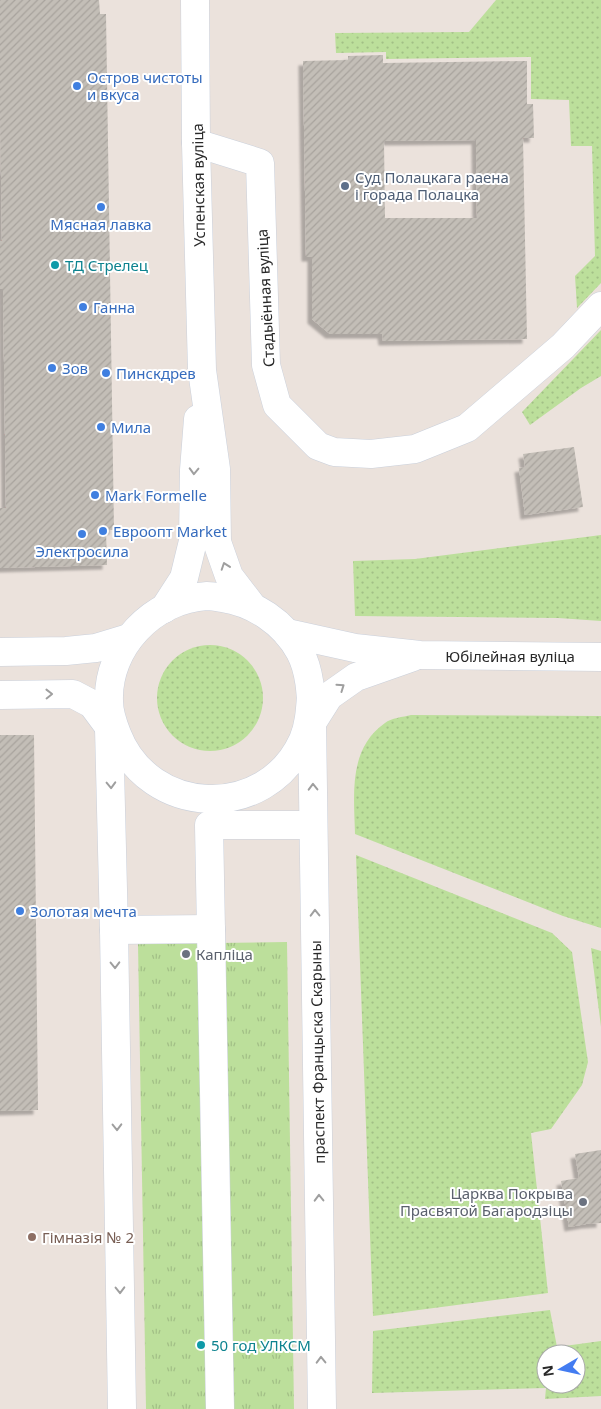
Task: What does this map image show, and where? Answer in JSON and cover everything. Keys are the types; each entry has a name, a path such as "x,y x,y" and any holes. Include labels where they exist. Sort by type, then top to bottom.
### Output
{"street":[{"name":"Успенская вуліца","path":"164,608 184,578 193,542 194,470 202,370 196,143 195,0"},
{"name":"Стадыённая вуліца","path":"196,143 260,163 266,365 277,405 318,446 334,452 371,454 415,449 467,428 563,346 601,306"},
{"name":"Успенская вуліца","path":"202,370 216,469 217,542 229,576 252,606"},
{"path":"122,1409 111,679 118,657 129,638 145,621 164,608 185,600 208,596 230,599 252,606 271,618 287,633"},
{"name":"Юбілейная вуліца","path":"287,633 355,648 420,655 601,657"},
{"name":"праспект Францыска Скарыны","path":"287,633 300,652 308,673 313,825 322,1409"},
{"path":"0,652 66,651 96,648 129,638"},
{"name":"Юбілейная вуліца","path":"113,725 133,764 150,779 169,791 190,798 213,800 236,796 257,788 276,776 291,759 309,719 329,696 356,677 420,655"},
{"path":"0,695 73,694 92,704 113,725"},
{"path":"220,1409 209,826 313,825"},
{"path":"114,930 211,929"}],"green space":[{"path":"496,0 601,0 601,283 577,308 575,276 595,256 592,146 571,146 569,100 531,99 531,57 386,59 386,52 336,53 335,33 469,32"},
{"path":"601,330 601,376 530,425 522,412"},
{"path":"601,535 601,621 558,618 355,616 353,561 415,559"},
{"path":"210,645 230,649 248,660 259,678 263,698 259,718 248,736 230,747 210,751 190,747 172,736 161,718 157,698 161,678 172,660 190,649"},
{"path":"411,715 601,716 601,928 563,916 355,834 354,788 359,759 365,746 373,734 388,721"},
{"path":"356,855 552,933 572,952 588,1062 582,1085 551,1129 531,1133 548,1293 373,1316"},
{"path":"287,942 294,1409 146,1409 138,944"},
{"path":"591,948 601,951 601,1027"},
{"path":"550,1310 556,1344 536,1344 536,1388 372,1393 373,1331"},
{"path":"601,1341 601,1396 545,1399 545,1394 586,1394 586,1344 579,1344"}],"building":[{"name":"ТД Стрелец","path":"0,0 99,0 100,14 106,14 114,530 106,530 107,565 0,568 0,508 6,508 3,289 0,289 0,241 2,241"},
{"name":"Суд Полацкага раена і горада Полацка","path":"383,55 383,63 527,61 527,104 533,104 534,138 523,138 527,339 383,341 382,334 330,334 312,319 312,257 306,257 303,61 348,60 348,56","holes":["476,140 477,218 385,218 384,141"]},
{"path":"574,447 583,507 525,515 519,468 525,467 523,454"},
{"path":"0,735 34,735 38,1110 0,1111"},
{"name":"Царква Покрыва Прасвятой Багародзіцы","path":"601,1150 601,1223 569,1227 561,1181 579,1178 575,1154"}],"place":[{"name":"Остров чистоты и вкуса","path":"77,86"},
{"name":"Суд Полацкага раена і горада Полацка","path":"345,186"},
{"name":"Мясная лавка","path":"101,207"},
{"name":"ТД Стрелец","path":"55,265"},
{"name":"Ганна","path":"83,307"},
{"name":"Зов","path":"52,368"},
{"name":"Пинскдрев","path":"106,373"},
{"name":"Мила","path":"101,427"},
{"name":"Mark Formelle","path":"95,495"},
{"name":"Евроопт Market","path":"103,531"},
{"name":"Электросила","path":"82,534"},
{"name":"Золотая мечта","path":"20,911"},
{"name":"Капліца","path":"186,954"},
{"name":"Царква Покрыва Прасвятой Багародзіцы","path":"583,1202"},
{"name":"Гімназія № 2","path":"32,1237"},
{"name":"50 год УЛКСМ","path":"201,1345"}]}
